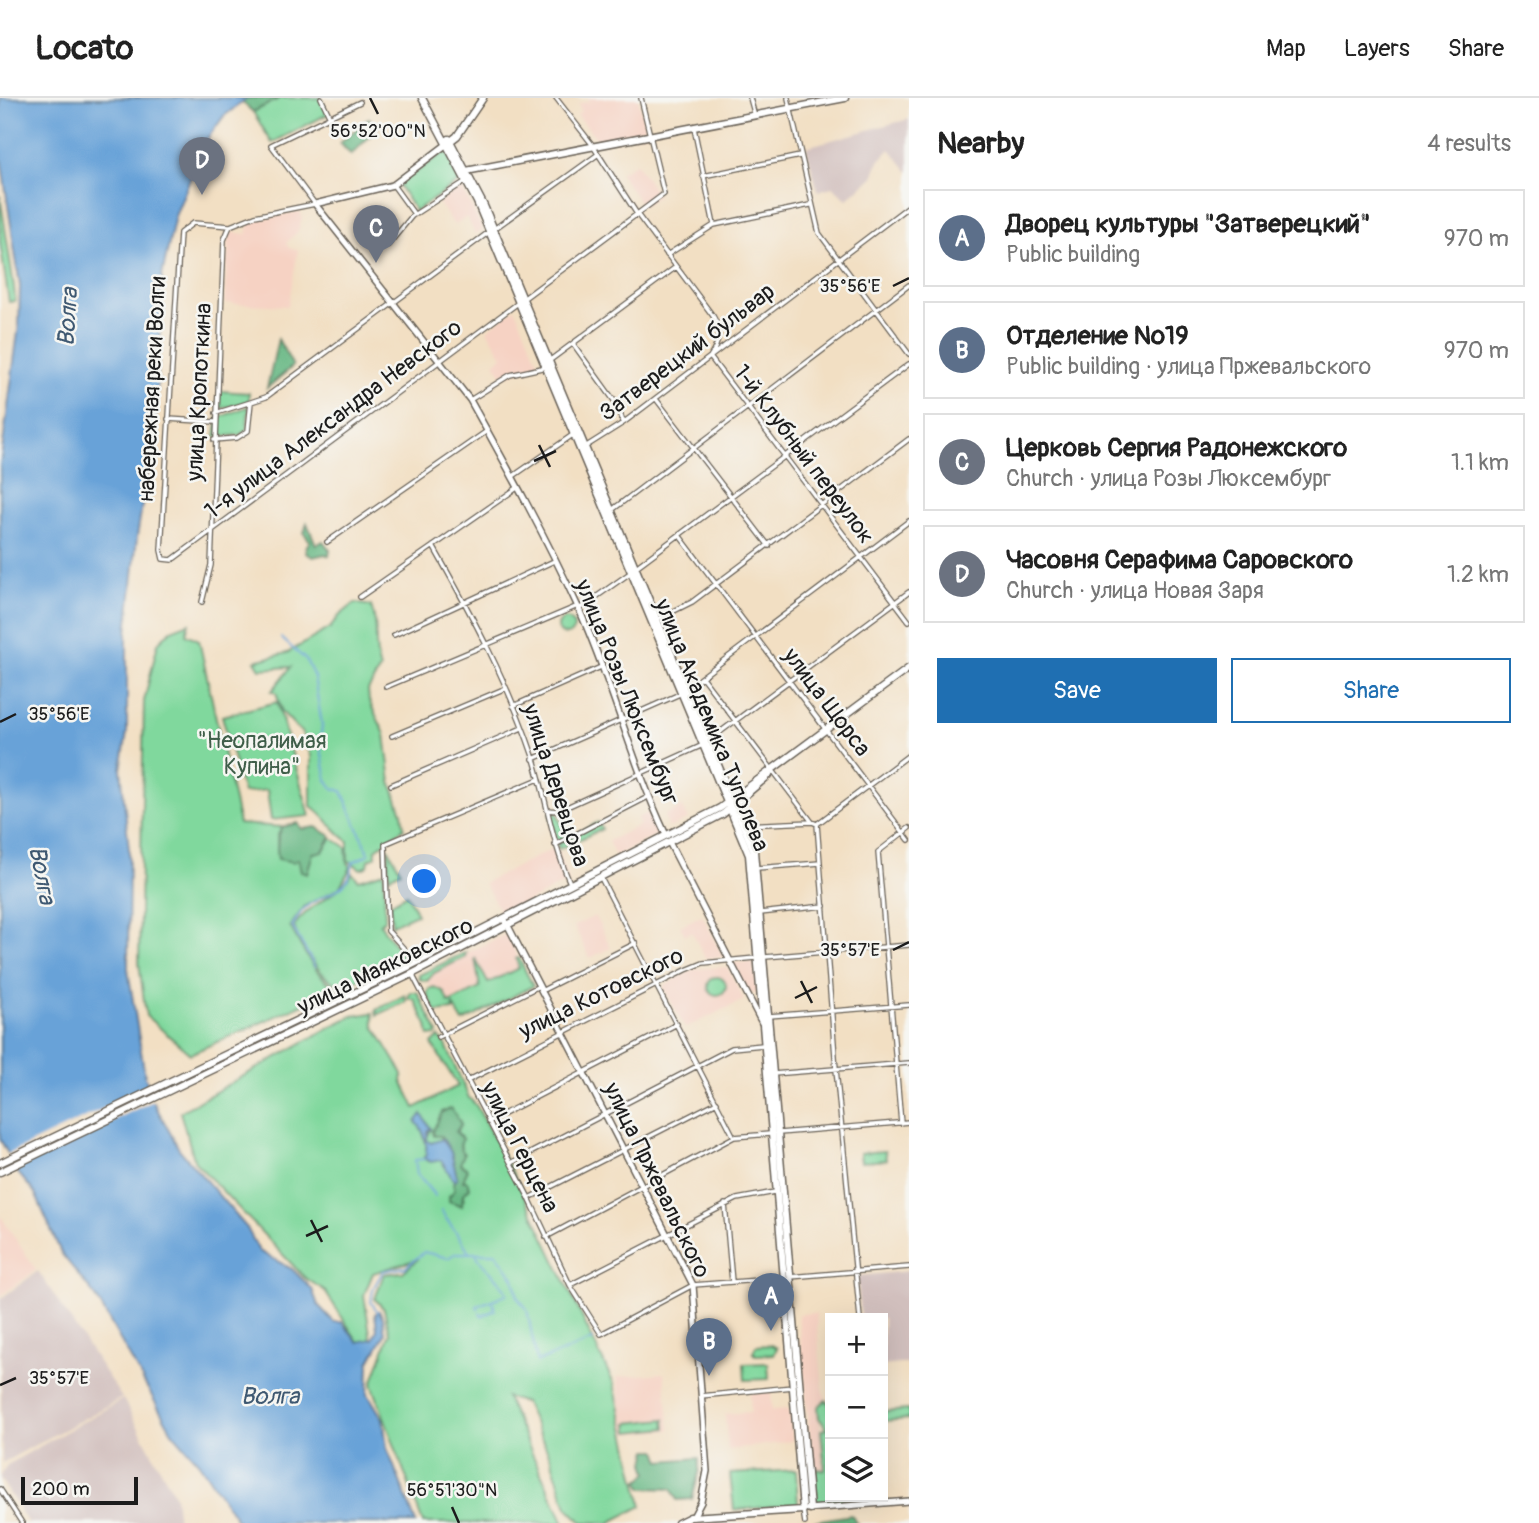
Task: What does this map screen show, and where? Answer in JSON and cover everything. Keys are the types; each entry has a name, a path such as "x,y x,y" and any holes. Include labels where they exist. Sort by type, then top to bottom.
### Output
{"main road":[{"name":"улица Академика Туполева","path":"424,98 470,181 628,563 639,576 729,800 744,825 757,868 761,958 773,1074 777,1192 787,1278 793,1387 806,1509"},
{"path":"449,143 483,98"},
{"path":"465,172 845,98"},
{"name":"улица Академика Туполева","path":"547,364 574,434 612,510 678,684 690,697 706,743"},
{"name":"улица Маяковского","path":"0,1163 412,974 570,884 733,808 773,771 909,668"},
{"name":"улица Маяковского","path":"0,1172 417,962 601,877 667,839 773,771"},
{"name":"улица Академика Туполева","path":"733,808 749,855 769,1016 765,1044 806,1509"},
{"path":"678,1523 693,1517 806,1509"}],"street":[{"path":"321,98 329,115 360,102"},
{"name":"1-й Клубный переулок","path":"556,98 593,147 636,214 719,325 718,344 710,357 909,621"},
{"path":"641,98 650,136"},
{"path":"750,98 755,117"},
{"path":"788,98 810,205 823,241 909,354"},
{"name":"улица Розы Люксембург","path":"329,115 271,145 470,400 578,608 639,774 667,839 727,961 767,1029"},
{"path":"694,128 714,225"},
{"name":"1-я улица Александра Невского","path":"167,562 522,303 664,194 650,136"},
{"path":"230,226 250,218 393,185 449,143"},
{"path":"216,413 265,397 597,155"},
{"path":"703,176 800,156"},
{"path":"388,245 414,214 470,181"},
{"path":"393,185 414,214"},
{"path":"323,202 323,213"},
{"path":"667,255 714,225 810,205"},
{"name":"Затверецкий бульвар","path":"581,445 623,423 656,399 909,206"},
{"name":"набережная реки Волги","path":"167,562 161,550 178,243 181,230 193,223 230,226"},
{"name":"улица Кропоткина","path":"202,602 211,565 224,240 230,226"},
{"path":"470,400 510,375 547,364 676,267"},
{"path":"612,510 909,285"},
{"path":"574,345 618,406 623,423"},
{"path":"386,687 578,608 634,570 909,364"},
{"path":"656,399 769,546"},
{"path":"215,440 237,438 248,431 251,402"},
{"path":"167,419 215,422"},
{"path":"327,542 487,431"},
{"name":"Затверецкий бульвар","path":"512,477 574,434"},
{"path":"657,619 680,610 717,584 909,439"},
{"path":"359,597 517,488"},
{"path":"533,759 684,690 757,638 909,521"},
{"name":"улица Щорса","path":"679,536 909,840"},
{"name":"улица Деревцова","path":"433,546 489,645 533,759 555,845 570,884"},
{"path":"394,635 554,561"},
{"path":"547,810 558,811 706,743 909,592"},
{"path":"513,706 601,667"},
{"path":"702,677 812,822"},
{"path":"392,736 506,688"},
{"path":"391,785 522,728"},
{"path":"817,824 909,755"},
{"path":"417,962 401,949 388,931 385,844 539,779"},
{"path":"555,845 648,797"},
{"path":"744,825 817,824"},
{"path":"817,824 836,1069 859,1313"},
{"path":"901,1123 878,852 909,828"},
{"path":"757,868 820,863"},
{"path":"601,877 734,1137"},
{"path":"760,913 824,906"},
{"name":"улица Пржевальского","path":"506,922 693,1285 707,1471 701,1502 693,1517"},
{"path":"438,1037 636,943"},
{"name":"улица Котовского","path":"466,1081 704,963 909,945"},
{"name":"улица Герцена","path":"412,974 529,1198 570,1285 601,1334 693,1285"},
{"path":"769,1016 909,1004"},
{"path":"488,1122 677,1024"},
{"path":"510,1163 732,1048 765,1044"},
{"path":"773,1074 909,1063"},
{"path":"529,1198 717,1102"},
{"path":"546,1237 734,1137 909,1122"},
{"path":"570,1285 745,1195 777,1192"},
{"path":"725,1204 732,1282"},
{"path":"693,1285 909,1267"},
{"path":"701,1396 793,1387"},
{"path":"0,1489 22,1523"},
{"path":"888,1502 909,1501"},
{"path":"805,1523 806,1509 885,1502"}],"shaded area":[{"path":"588,98 638,98 647,134 599,141 577,115 581,111 578,104 589,101"},
{"path":"909,119 909,172 890,149 879,161 873,177 847,199 832,187 818,191 806,147"},
{"path":"636,163 658,196 642,206 620,173"},
{"path":"461,186 483,230 475,234 467,217 454,225 438,202"},
{"path":"300,211 302,217 298,231 286,243 291,249 298,250 288,306 224,303 229,232 247,234 250,222"},
{"path":"515,308 539,364 503,377 494,363 503,356 487,330"},
{"path":"682,807 688,819 669,828 664,816"},
{"path":"650,812 660,833 615,856 608,841 640,825 637,818"},
{"path":"556,847 569,881 502,915 484,883"},
{"path":"702,915 723,957 705,958 692,932 685,935 680,926"},
{"path":"595,916 611,948 590,958 574,926"},
{"path":"506,934 523,967 441,1008 424,974"},
{"path":"754,962 757,992 747,995 731,963"},
{"path":"727,967 744,1000 685,1028 663,986 695,969"},
{"path":"0,1215 36,1270 0,1296"},
{"path":"38,1271 122,1398 2,1463 0,1299"},
{"path":"909,1271 909,1363 888,1365 888,1313 861,1313 857,1276"},
{"path":"816,1313 825,1396 825,1402 818,1407 825,1469 813,1470 798,1314"},
{"path":"664,1373 670,1430 624,1434 617,1377"},
{"path":"771,1392 772,1410 789,1409 793,1441 728,1450 725,1414 751,1412 750,1393"},
{"path":"123,1399 175,1496 178,1523 28,1523 0,1478 7,1465"}],"green space":[{"path":"248,98 280,98 253,112 242,102"},
{"path":"280,98 320,98 328,114 272,143 253,112"},
{"path":"369,118 377,129 351,155 340,143"},
{"path":"446,151 462,180 415,211 398,184"},
{"path":"0,195 14,287 15,301 9,302 0,242"},
{"path":"278,339 293,366 267,388"},
{"path":"220,391 249,393 249,401 223,408 217,405"},
{"path":"249,406 247,429 240,435 215,437 218,418"},
{"path":"307,523 316,545 323,541 330,550 329,556 325,554 313,557 306,553 310,541 304,533"},
{"path":"355,603 371,606 374,615 380,669 368,690 369,701 385,734 391,782 402,813 404,828 376,849 376,856 369,860 368,866 361,869 348,860 348,841 311,806 311,756 302,733 282,712 276,692 272,691 291,667 260,669 255,661 287,653 330,628 339,616"},
{"path":"566,619 572,621 572,633 566,635 560,633 558,627 560,621"},
{"path":"189,623 186,634 199,640 239,824 282,827 277,837 277,851 309,863 313,853 323,851 332,838 346,847 347,861 351,867 339,888 305,906 290,926 315,969 337,989 190,1054 146,1016 139,963 144,701 158,643 171,630"},
{"name":"\"Неопалимая Купина\"","path":"277,702 310,816 271,820 267,790 243,793 222,716"},
{"path":"557,813 567,837 557,843 550,814"},
{"path":"598,822 602,829 559,849 557,845"},
{"path":"298,823 302,829 316,827 331,836 323,851 313,853 307,873 301,871 298,859 293,862 278,859 277,842 282,827"},
{"path":"388,848 401,871 389,877"},
{"path":"384,872 385,918 380,924 403,956 345,984 332,982 318,969 294,926 308,911 339,888 352,873 359,880"},
{"path":"407,894 417,914 392,925 390,904"},
{"path":"466,952 465,957 434,973 427,981 419,979 419,975"},
{"path":"475,958 488,983 519,968 516,959 519,958 533,986 463,1022 453,1005 453,1010 436,1012 427,994 429,989 434,987 443,991 449,1003 480,988"},
{"path":"717,977 723,980 726,986 723,992 717,995 711,992 708,986 711,980"},
{"path":"410,992 417,992 438,1032 437,1035 429,1036 427,1025 414,999 408,999"},
{"path":"405,995 406,1002 377,1015 376,1010"},
{"path":"373,1013 374,1026 403,1074 402,1081 415,1108 458,1086 432,1044 439,1037 446,1045 469,1098 476,1105 520,1187 614,1384 642,1506 609,1523 582,1522 567,1507 550,1456 525,1403 506,1397 564,1523 423,1523 372,1384 390,1333 384,1309 375,1299 384,1274 403,1272 418,1259 373,1273 364,1295 371,1340 359,1343 324,1290 305,1278 195,1162 180,1112 352,1016","holes":["441,1116 459,1120 461,1124 456,1132 462,1139 460,1161 464,1201 451,1152 435,1128","422,1128 431,1129 426,1140 431,1143 454,1180 441,1160 424,1157 428,1152"]},
{"path":"451,1108 461,1124 456,1132 462,1139 460,1146 464,1154 460,1164 468,1169 463,1181 467,1181 470,1188 463,1194 462,1206 449,1201 449,1196 455,1190 453,1183 457,1177 451,1152 441,1136 434,1136 433,1131 442,1112"},
{"path":"885,1151 886,1160 861,1162 860,1153"},
{"path":"772,1345 777,1348 774,1354 756,1355 753,1352 756,1346"},
{"path":"768,1363 769,1379 745,1380 744,1364"},
{"path":"825,1401 825,1426 819,1418 818,1407"},
{"path":"909,1410 909,1419 888,1421 888,1412"},
{"path":"665,1419 666,1428 629,1432 628,1423"},
{"path":"825,1429 825,1469 821,1430"},
{"path":"648,1450 657,1450 661,1461 699,1458 699,1472 692,1499 677,1500 672,1489 643,1488 638,1481 648,1473 645,1462"},
{"path":"825,1469 825,1502 815,1503 813,1470"},
{"path":"796,1470 798,1504 734,1510 730,1474"},
{"path":"851,1515 857,1523 815,1523 815,1521"}],"water":[{"name":"Волга","path":"0,98 248,98 224,116 205,142 175,216 162,276 156,417 137,537 127,633 127,733 121,769 129,849 128,969 145,1076 155,1105 179,1149 247,1228 259,1251 292,1269 312,1289 318,1305 334,1322 342,1322 358,1342 373,1339 377,1329 375,1314 379,1311 383,1318 385,1334 369,1363 368,1394 383,1419 387,1448 416,1523 239,1523 199,1463 172,1432 96,1297 61,1253 35,1193 18,1173 0,1139 0,466 19,324 20,286 0,152"},
{"path":"422,1114 431,1129 428,1130 427,1140 431,1143 443,1139 451,1152 457,1177 454,1181 441,1160 431,1162 424,1159 425,1140 416,1122"}],"pier":[{"path":"152,1085 157,1099 12,1170 4,1156"}],"waterway":[{"path":"281,638 306,660 314,677 322,725 320,744 327,780 333,788 342,791 369,854 353,862 347,881 306,907 292,926 315,967"},
{"path":"424,1159 415,1160 417,1174 435,1196"},
{"path":"378,1312 371,1302 373,1289 383,1271 406,1267 424,1252 448,1258 456,1253 469,1253 441,1210"},
{"path":"469,1253 496,1253 514,1278 518,1298 527,1309 537,1362 593,1340"},
{"path":"476,1254 507,1294 477,1306 478,1309"},
{"path":"480,1313 482,1316 495,1310 493,1301"}],"place":[{"name":"Часовня Серафима Саровского","path":"202,195"},
{"name":"Церковь Сергия Радонежского","path":"376,263"},
{"name":"Дворец культуры \"Затверецкий\"","path":"771,1331"},
{"name":"Отделение №19","path":"709,1376"}]}
